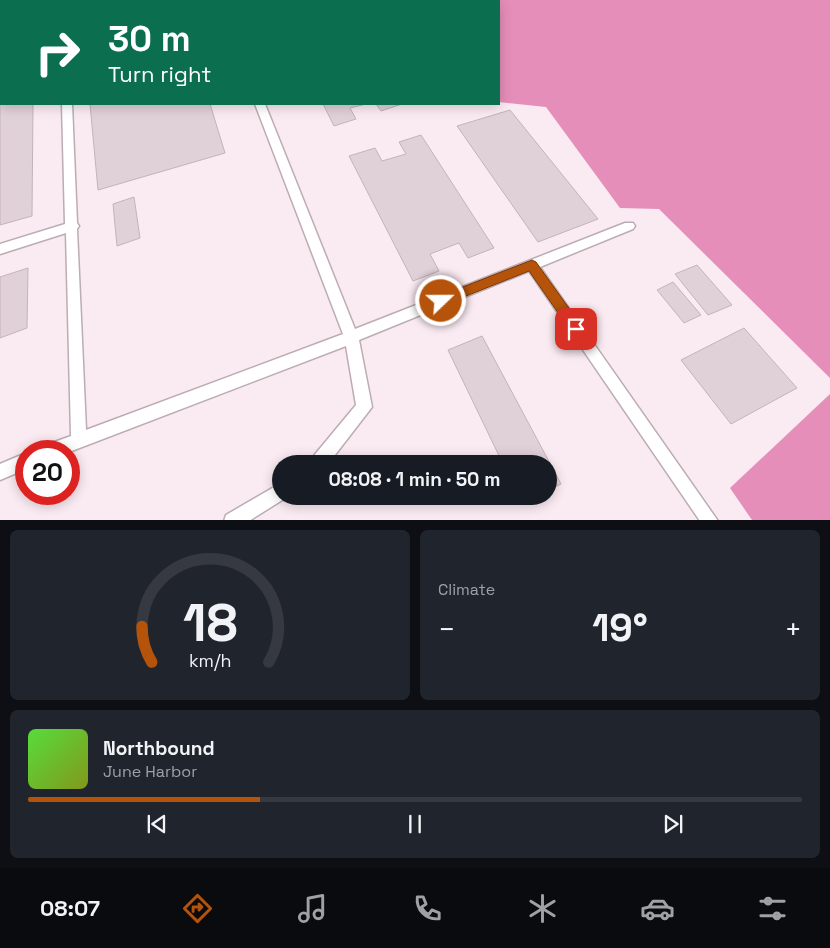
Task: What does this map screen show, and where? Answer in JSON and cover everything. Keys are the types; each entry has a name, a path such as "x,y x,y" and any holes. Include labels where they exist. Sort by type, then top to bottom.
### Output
{"lane":[{"path":"67,105 73,226 79,440 351,337 629,226"},
{"path":"260,105 351,337 364,407 325,455"},
{"path":"0,249 73,226"},
{"path":"532,265 710,520"},
{"path":"0,472 15,466"},
{"path":"232,520 272,496"}],"shaded area":[{"path":"500,0 830,0 830,378 659,209 620,208 546,107 500,102"},
{"path":"830,394 830,520 752,520 730,488"}],"building":[{"path":"0,105 33,105 32,216 0,225"},
{"path":"90,105 210,105 225,153 98,190"},
{"path":"324,105 362,105 350,108 356,119 334,126"},
{"path":"377,105 399,105 381,111"},
{"path":"510,110 598,219 538,242 457,126"},
{"path":"421,135 494,248 468,258 459,243 430,254 439,271 413,281 349,156 375,148 382,161 406,154 399,142"},
{"path":"134,197 140,238 117,246 113,204"},
{"path":"697,265 732,305 708,315 675,274"},
{"path":"28,268 27,328 0,338 0,277"},
{"path":"673,282 701,315 684,323 657,290"},
{"path":"744,328 797,388 731,424 681,360"},
{"path":"482,336 546,455 499,455 448,350"},
{"path":"557,477 561,484 557,486"}],"route":[{"path":"441,301 532,265 576,329"}]}
